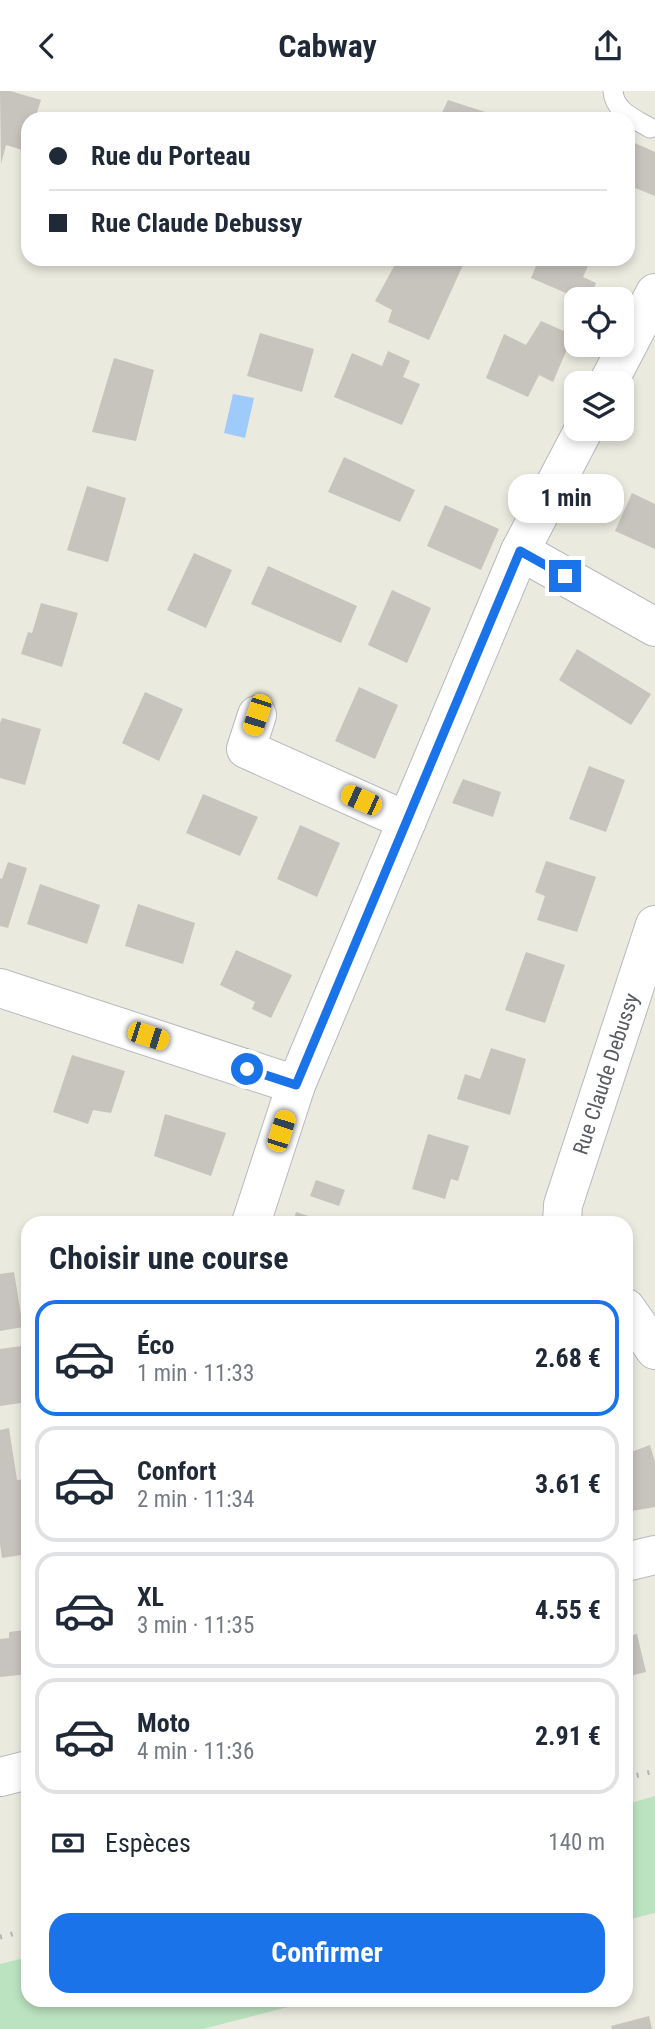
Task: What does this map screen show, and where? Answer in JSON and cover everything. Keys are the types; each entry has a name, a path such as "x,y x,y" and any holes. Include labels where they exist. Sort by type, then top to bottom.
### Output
{"street":[{"path":"614,371 655,293"},
{"path":"253,1216 296,1085 520,551 578,441"},
{"path":"520,551 655,627"},
{"path":"257,715 246,749 407,821"},
{"name":"Rue Claude Debussy","path":"562,1216 563,1205 655,925"},
{"path":"0,988 296,1085"},
{"path":"633,1318 655,1350"},
{"path":"633,1560 655,1555"},
{"path":"0,1777 21,1772"}],"lane":[{"path":"613,91 613,99 625,112"},
{"path":"635,118 650,128"}],"green space":[{"path":"655,1796 655,1913 633,1918 633,1802"},
{"path":"21,1959 21,2007 288,2007 203,2029 0,2029 0,1964"}],"water":[{"path":"233,394 254,398 245,438 224,433"}],"building":[{"path":"0,91 10,91 41,100 37,112 21,112 21,150 6,145 1,164"},
{"path":"448,100 485,112 442,112"},
{"path":"635,143 655,152 655,196 635,188"},
{"path":"394,266 463,266 429,340 388,322 392,310 375,301"},
{"path":"536,266 588,266 583,277 596,283 594,287 564,287 564,292 531,278"},
{"path":"541,321 564,331 564,356 553,382 539,375 528,397 486,378 504,334 526,345"},
{"path":"260,333 314,349 302,392 247,376"},
{"path":"388,351 410,361 403,377 420,384 402,425 334,397 352,353 382,366"},
{"path":"114,358 154,370 136,441 92,432"},
{"path":"344,457 415,490 400,522 328,492"},
{"path":"87,486 126,498 108,562 67,550"},
{"path":"632,493 655,504 655,549 615,531"},
{"path":"445,505 499,529 481,570 427,546"},
{"path":"194,553 232,570 206,628 167,610"},
{"path":"268,566 357,606 341,643 251,604"},
{"path":"392,590 431,608 407,663 368,645"},
{"path":"41,603 78,613 62,667 21,654 28,632 32,633"},
{"path":"577,649 651,694 631,725 559,680"},
{"path":"359,687 398,705 375,759 335,741"},
{"path":"145,692 183,709 159,761 122,743"},
{"path":"2,718 41,729 25,785 0,778"},
{"path":"589,766 625,780 606,832 569,819"},
{"path":"463,779 501,792 493,817 452,803"},
{"path":"203,794 258,817 240,856 186,833"},
{"path":"300,825 340,843 317,897 277,879"},
{"path":"546,861 596,877 577,932 537,920 545,896 535,892"},
{"path":"8,862 27,868 8,928 0,926 0,878 2,879"},
{"path":"40,884 100,905 87,944 27,924"},
{"path":"138,904 195,923 183,964 125,946"},
{"path":"236,950 292,975 271,1018 252,1009 255,1002 220,985"},
{"path":"526,952 565,965 545,1023 505,1010"},
{"path":"491,1048 526,1059 510,1115 457,1099 465,1074 480,1079"},
{"path":"72,1055 125,1071 111,1113 93,1110 88,1124 53,1112"},
{"path":"165,1114 226,1133 211,1176 154,1156"},
{"path":"428,1134 469,1146 458,1181 451,1179 445,1199 412,1189"},
{"path":"316,1180 345,1190 339,1206 310,1196"},
{"path":"14,1272 21,1327 0,1331 0,1274"},
{"path":"21,1346 21,1403 0,1406 0,1349"},
{"path":"9,1428 17,1480 21,1480 21,1555 2,1558 0,1544 0,1430"},
{"path":"650,1445 655,1462 655,1507 633,1511 633,1451"},
{"path":"21,1631 21,1675 0,1677 0,1639 9,1638 9,1632"},
{"path":"637,1634 646,1672 633,1675 633,1635"},
{"path":"649,2016 652,2029 612,2029 611,2026"}],"railway":[{"path":"633,1776 655,1771"},
{"path":"0,1937 21,1932"}],"route":[{"path":"247,1069 296,1085 520,551 565,576"}]}
